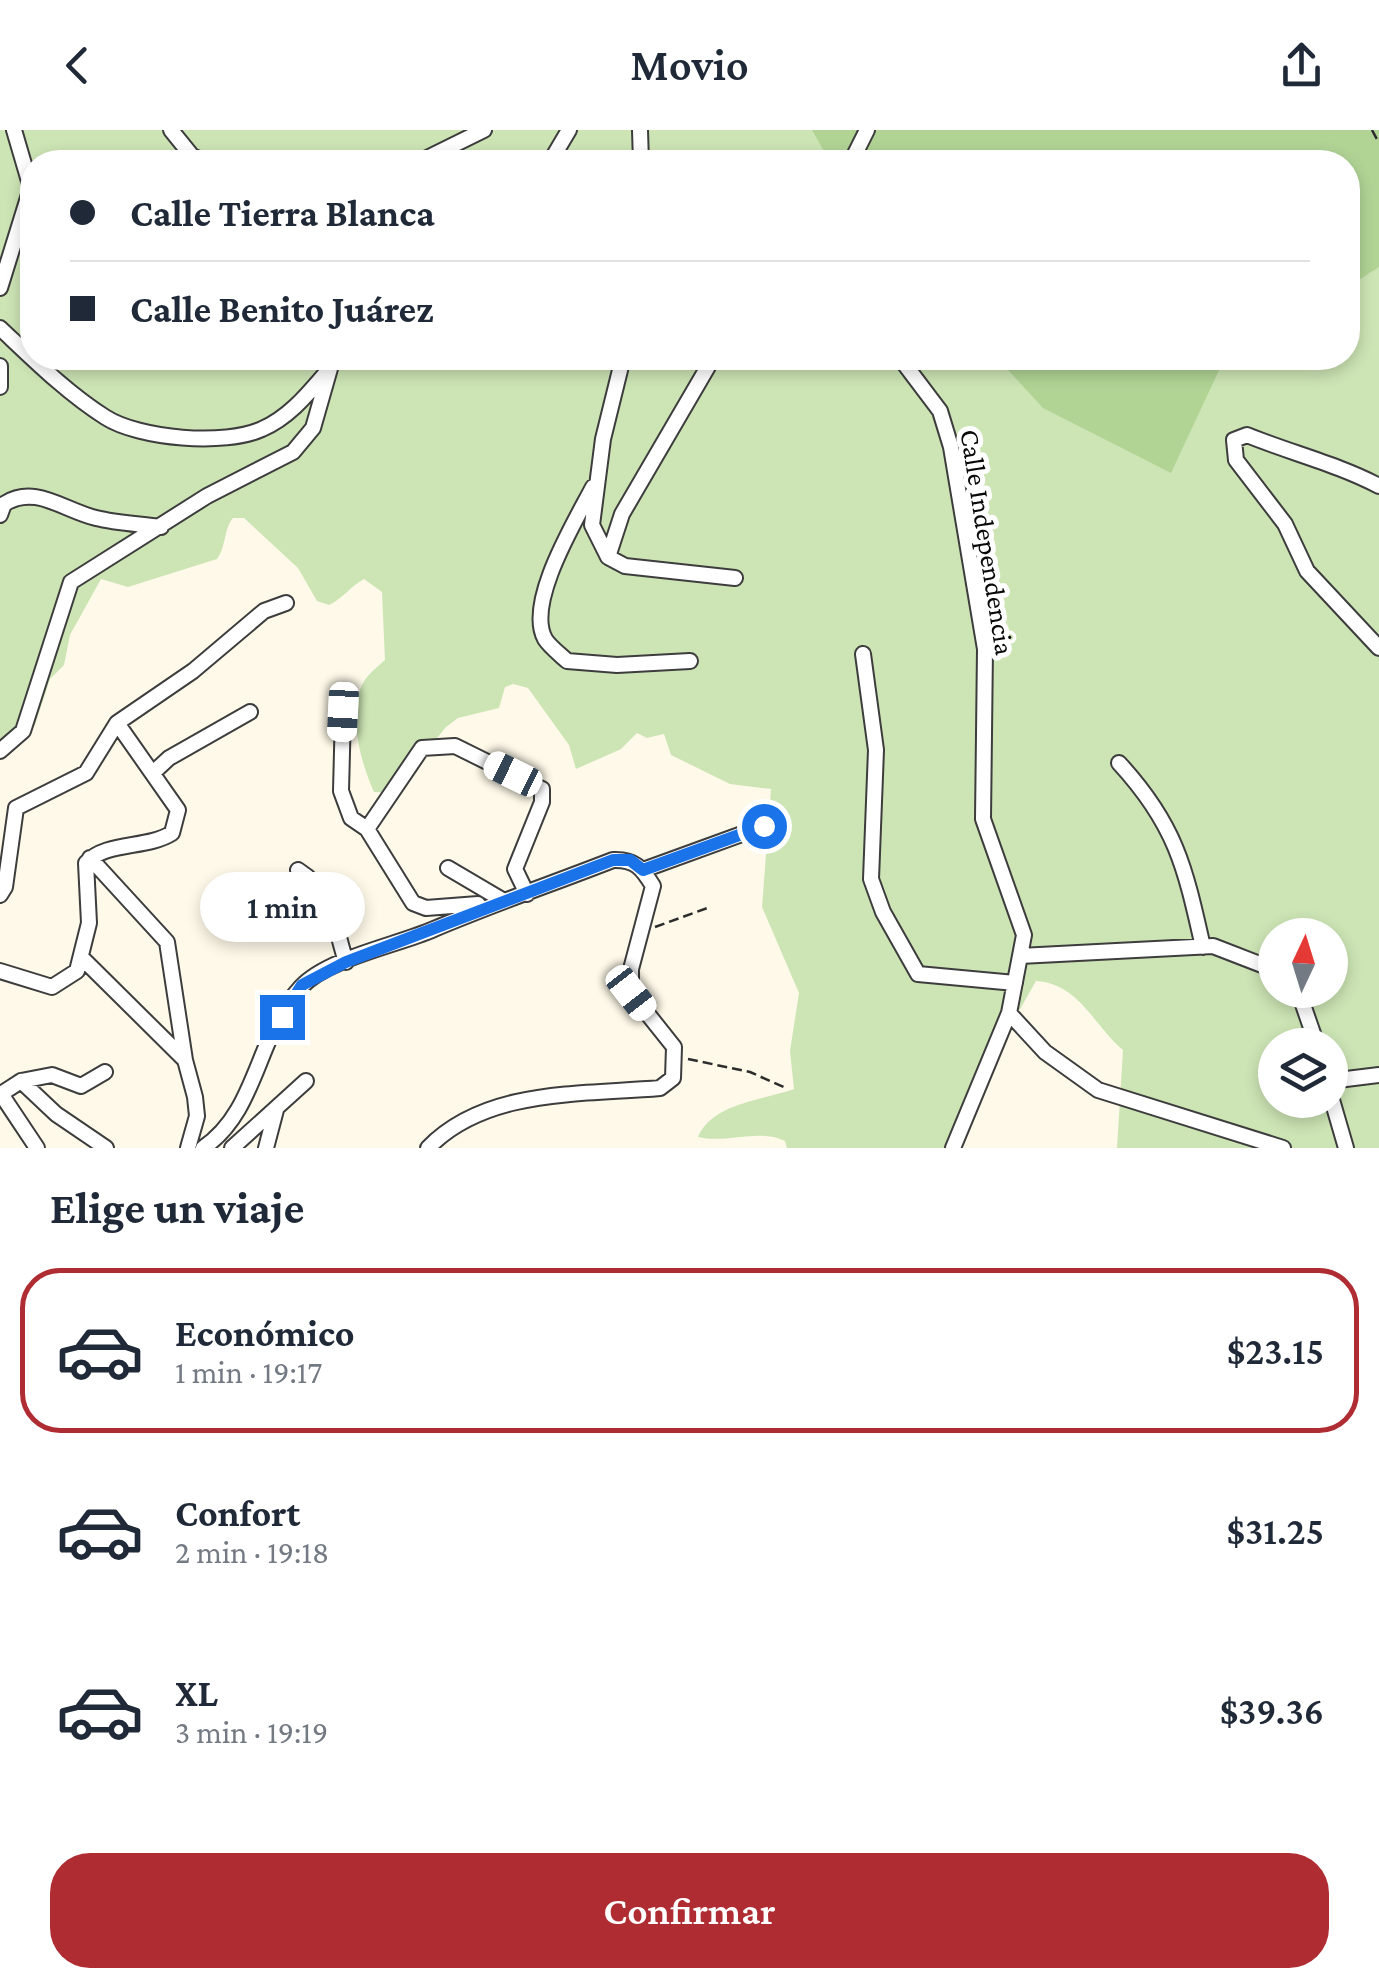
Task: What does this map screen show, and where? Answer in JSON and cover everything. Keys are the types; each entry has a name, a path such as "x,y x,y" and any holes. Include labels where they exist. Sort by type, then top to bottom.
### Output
{"street":[{"path":"171,130 187,150"},
{"path":"443,150 484,130"},
{"path":"0,288 20,223"},
{"path":"0,328 20,345"},
{"path":"0,366 0,387"},
{"path":"49,370 108,420 160,436 216,438 261,430 296,407 326,370"},
{"path":"0,751 22,731 71,582 207,496 294,452 313,428 329,370"},
{"path":"620,370 592,525 608,557 624,566 735,578"},
{"path":"608,557 622,514 706,370"},
{"name":"Calle Independencia","path":"909,370 940,411 950,447 985,649 983,819 1024,935 1010,1013 953,1148"},
{"path":"1379,486 1343,467 1296,455 1246,435 1234,440 1236,460 1284,524 1308,571 1379,648"},
{"path":"598,478 558,553 539,614 545,638 567,661 617,666 690,661"},
{"path":"0,515 4,504 18,494 36,496 96,518 162,527"},
{"path":"0,895 5,888 16,808 86,773 118,723 193,671 264,611 286,602"},
{"path":"863,654 876,750 871,879 883,912 918,974 1015,983"},
{"path":"154,772 168,758 250,712"},
{"path":"343,712 341,791 352,818 367,829 413,903 426,908 501,902"},
{"path":"90,858 160,841 172,833 178,810 118,723"},
{"path":"367,829 422,748 455,746 542,789 542,802 515,870 527,894"},
{"path":"1119,763 1150,797 1181,852 1204,947"},
{"path":"643,870 764,826"},
{"path":"0,971 52,986 77,971 88,924 84,872 90,858"},
{"path":"90,858 168,942 197,1116 188,1148"},
{"path":"204,1148 227,1132 241,1110 261,1049 302,985 346,962 501,902 613,860 630,860 643,870 653,886 640,933 631,993 676,1056 672,1078 660,1088 518,1100 449,1126 428,1148"},
{"path":"448,868 501,902"},
{"path":"298,870 318,883 325,894 346,962"},
{"path":"1020,956 1214,946 1258,963"},
{"path":"82,958 185,1060"},
{"path":"1010,1013 1045,1052 1098,1090 1284,1148"},
{"path":"37,1148 1,1094 20,1081 52,1075 81,1086 105,1072"},
{"path":"1348,1079 1379,1075"},
{"path":"20,1081 56,1114 106,1148"},
{"path":"232,1148 306,1081"},
{"path":"266,1148 276,1110"},
{"path":"1337,1118 1346,1148"}],"path":[{"path":"1372,130 1379,143"},
{"path":"640,933 710,907"},
{"path":"676,1056 750,1072 788,1089"}],"green space":[{"path":"0,130 1379,130 1379,1148 1117,1148 1123,1050 1075,998 1051,984 1036,981 1002,1041 960,1148 787,1148 785,1141 775,1137 698,1137 705,1126 727,1110 794,1089 790,1051 799,993 762,907 771,789 730,784 671,755 664,734 647,738 637,733 621,749 576,769 569,745 528,688 513,684 505,687 499,708 458,718 446,727 392,793 374,792 361,755 356,715 362,686 385,660 382,592 364,579 329,605 317,601 298,568 244,518 233,518 217,559 128,587 101,579 70,635 64,665 50,679 35,725 25,737 0,750"},
{"path":"812,130 1379,130 1379,267 1360,279 1360,150 823,150"},
{"path":"1008,370 1219,370 1171,473 1043,408"}],"route":[{"path":"282,1017 302,985 346,962 460,915 613,860 630,860 643,870 764,826"}]}
